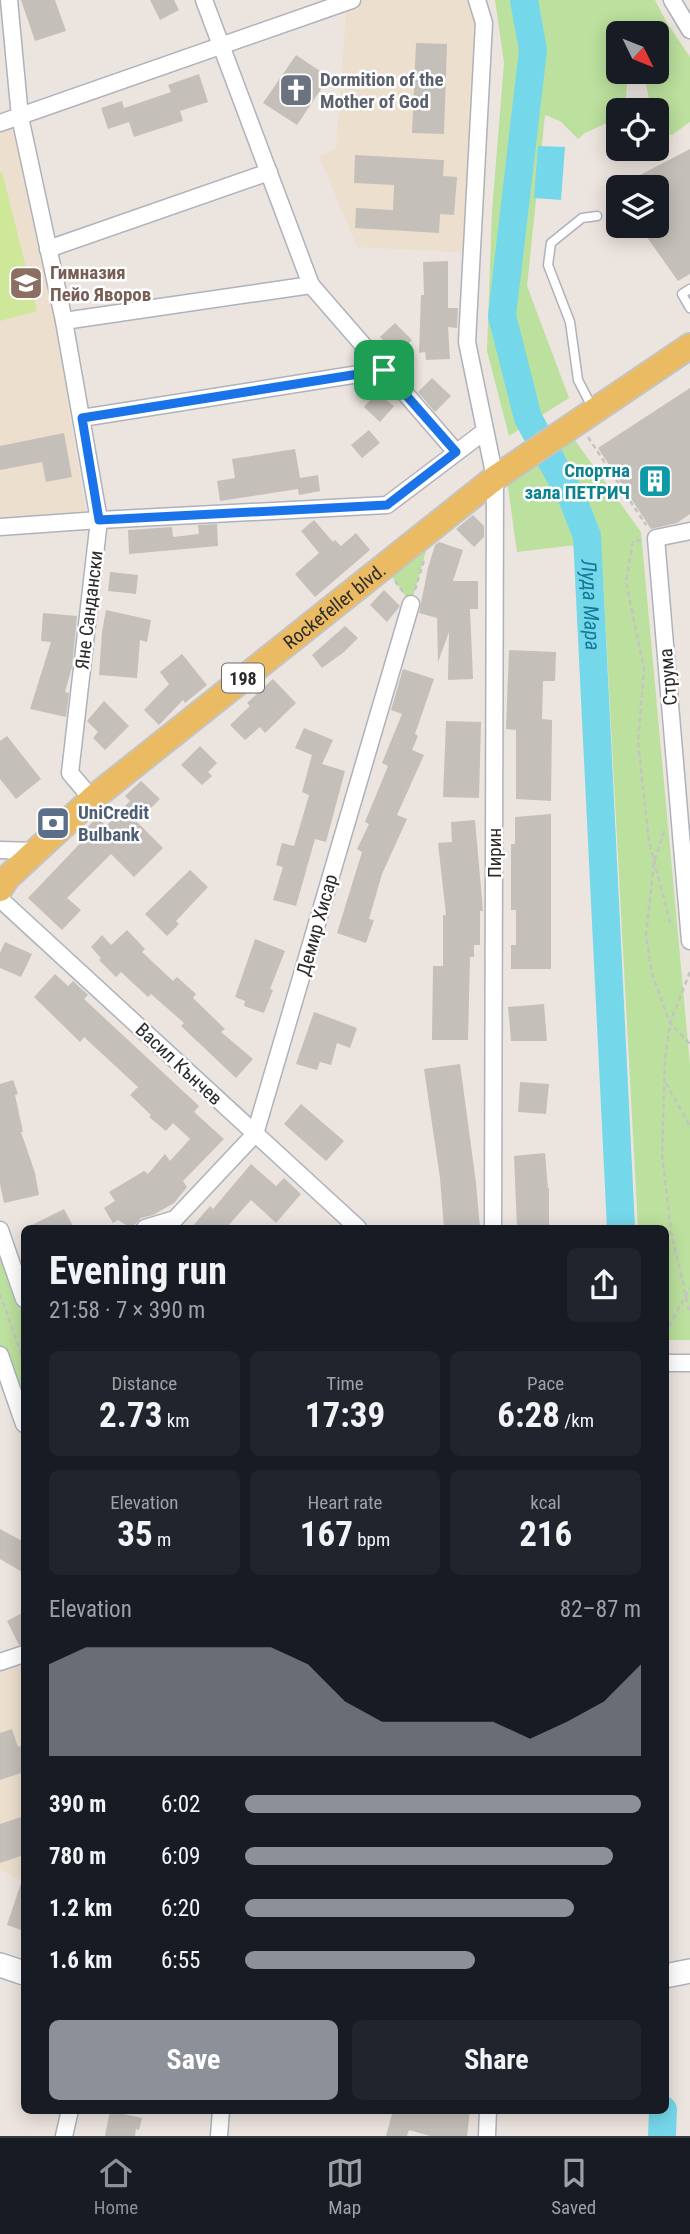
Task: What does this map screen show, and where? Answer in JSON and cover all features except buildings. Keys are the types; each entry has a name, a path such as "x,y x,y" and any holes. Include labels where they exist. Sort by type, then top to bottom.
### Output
{"main road":[{"name":"Rockefeller blvd.","path":"0,889 6,878 92,799 433,526 495,478 690,346"},
{"path":"0,1965 21,1972"}],"street":[{"name":"Яне Сандански","path":"9,0 20,117 64,321 99,520 70,773 92,799"},
{"path":"204,0 311,285 456,452"},
{"name":"Пирин","path":"477,0 484,23 467,342 495,478 493,1225"},
{"path":"672,0 690,30"},
{"path":"0,123 348,1"},
{"path":"48,249 269,172"},
{"path":"64,321 311,285"},
{"path":"82,418 384,370"},
{"path":"0,527 387,505 485,431"},
{"path":"656,538 690,531"},
{"name":"Струма","path":"656,538 682,734 690,941"},
{"name":"Демир Хисар","path":"176,1224 255,1134 411,604"},
{"path":"0,850 36,851"},
{"name":"Васил Кънчев","path":"0,899 355,1225"},
{"path":"0,1230 20,1270"},
{"path":"0,1355 21,1415"},
{"path":"669,1363 690,1363"},
{"path":"0,1662 21,1655"},
{"path":"64,2136 69,2114"},
{"path":"219,2136 221,2114"},
{"path":"487,2136 488,2114"}],"lane":[{"path":"586,417 570,322 548,265 551,243 582,218 597,216"},
{"path":"690,289 682,294 690,308"}],"path":[{"path":"586,417 656,538 634,541 626,582 644,669 638,742 649,842 670,922 676,930"},
{"path":"411,604 433,526"},
{"path":"384,565 411,604"},
{"path":"666,825 654,862 646,935 652,974 670,1023 690,1044"},
{"path":"690,972 670,1023 664,1081 662,1155 671,1231 690,1314"},
{"path":"664,1081 690,1126"},
{"path":"669,1327 690,1288"},
{"path":"0,1294 21,1354"}],"shaded area":[{"path":"477,0 472,253 357,247 319,156 336,150 347,2"},
{"name":"Гимназия Пейо Яворов","path":"19,121 60,324 70,417 87,518 0,526 0,126"},
{"path":"21,1655 21,1880 0,1870 0,1662"}],"green space":[{"path":"495,0 655,0 666,21 606,21 606,84 627,84 626,98 606,98 606,123 578,139 560,121 545,115 527,286 569,398 509,436 487,351 492,211 504,63"},
{"path":"669,26 690,57 690,122 669,134 669,98 649,98 646,84 669,84"},
{"path":"2,172 37,311 0,321 0,173"},
{"path":"574,439 641,532 690,1065 690,1340 669,1340 669,1225 638,1225 601,542 517,552 507,480"},
{"path":"433,526 411,604 384,565"},
{"path":"0,1230 21,1290 21,1415 0,1355"}],"water":[{"path":"538,146 565,147 561,200 534,198"}],"waterway":[{"name":"Луда Мара","path":"524,0 533,50 502,316 528,418 573,500 587,536 621,1225"},
{"name":"Луда Мара","path":"662,2136 663,2114"}],"place":[{"name":"Dormition of the Mother of God","path":"296,90"},
{"name":"Гимназия Пейо Яворов","path":"26,283"},
{"name":"Спортна зала ПЕТРИЧ","path":"655,481"},
{"name":"UniCredit Bulbank","path":"53,823"}],"route":[{"path":"384,370 456,452 387,505 99,520 82,418 384,370"}]}
